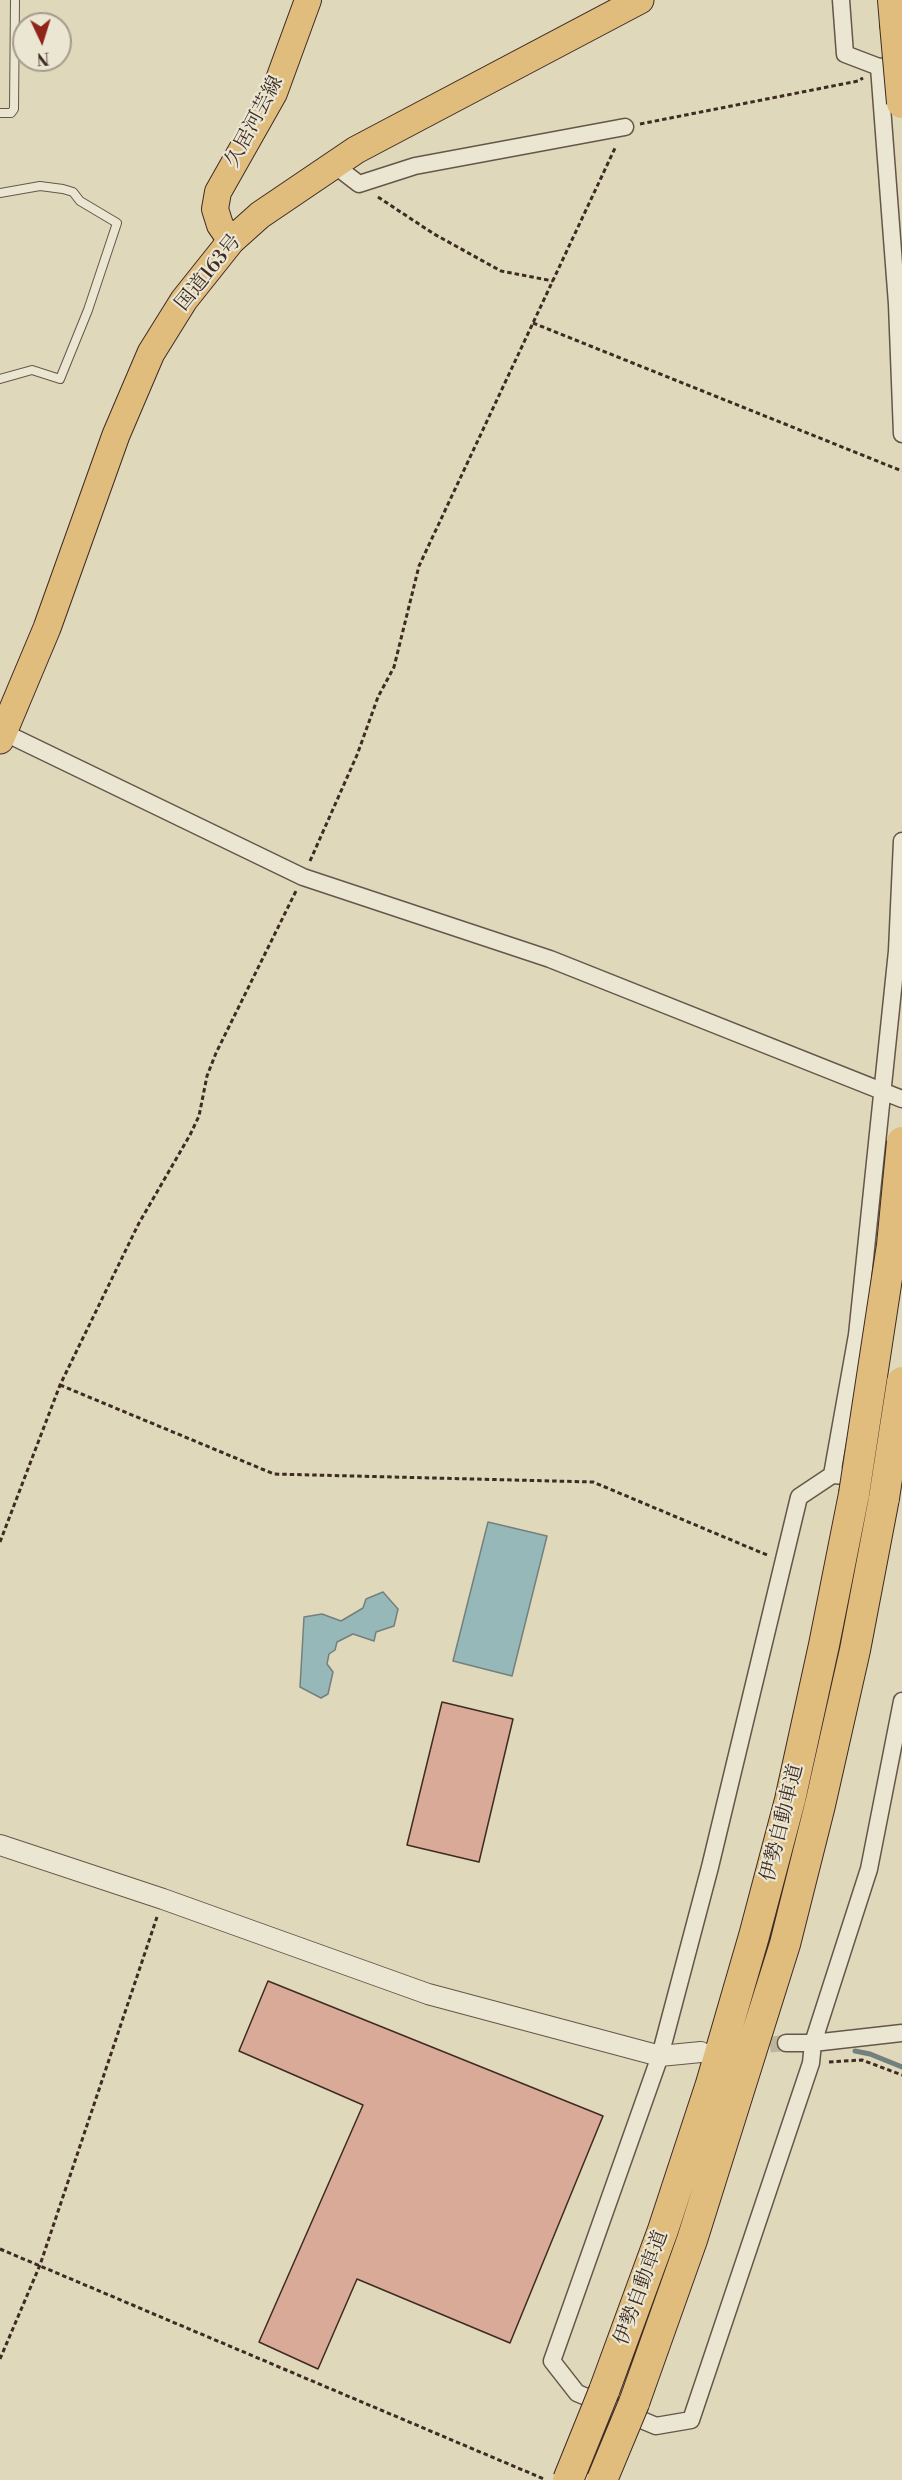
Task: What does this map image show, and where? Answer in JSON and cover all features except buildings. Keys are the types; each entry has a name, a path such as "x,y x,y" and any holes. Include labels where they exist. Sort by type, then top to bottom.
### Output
{"highway":[{"name":"国道163号","path":"2,736 47,628 116,435 151,353 184,300 231,241 260,215 333,164 365,145 640,0"},
{"path":"894,12 902,103"},
{"name":"伊勢自動車道","path":"568,2480 604,2391 663,2230 707,2095 754,1936 790,1800 824,1645 843,1485 892,1245 902,1142"},
{"name":"伊勢自動車道","path":"602,2480 634,2403 692,2240 785,1944 820,1805 893,1488 902,1382"}],"main road":[{"name":"久居河芸線","path":"231,241 220,225 215,209 218,192 274,93 308,0"}],"street":[{"path":"841,0 845,54 879,67 902,65"},
{"path":"879,67 897,304 902,434"},
{"path":"333,164 359,184 415,166 625,127"},
{"path":"2,736 303,877 550,959 902,1099"},
{"path":"843,1485 897,951 902,841"},
{"path":"893,1488 843,1485 799,1497 713,1855 660,2056 552,2361 577,2393 656,2426 691,2420 811,2063 813,2043 869,1869 902,1701"},
{"path":"0,1845 163,1899 428,1994 660,2056 701,2052"},
{"path":"786,2043 813,2043 902,2033"}],"lane":[{"path":"0,112 11,113 14,109 15,0"},
{"path":"0,193 40,186 63,189 73,192 80,201 117,223 88,310 60,380 32,370 0,379"}],"path":[{"path":"0,1542 60,1386 139,1223 199,1116 207,1076 216,1053 303,877 357,755 378,697 394,667 419,566 625,127 858,81 879,67"},
{"path":"359,184 434,234 501,272 553,280"},
{"path":"533,323 902,471"},
{"path":"60,1386 274,1474 593,1482 784,1562"},
{"path":"0,2359 40,2265 163,1899"},
{"path":"811,2063 862,2060 902,2075"},
{"path":"0,2249 545,2480"}],"water":[{"path":"488,1522 547,1536 512,1676 453,1661"},
{"path":"383,1592 398,1609 394,1626 376,1632 374,1641 353,1634 337,1642 335,1650 329,1654 327,1664 333,1672 328,1694 321,1698 300,1687 304,1617 322,1614 341,1621 363,1608 366,1599"}],"waterway":[{"path":"855,2051 870,2054 902,2067"}],"tunnel":[{"path":"746,2047 786,2043"}]}
